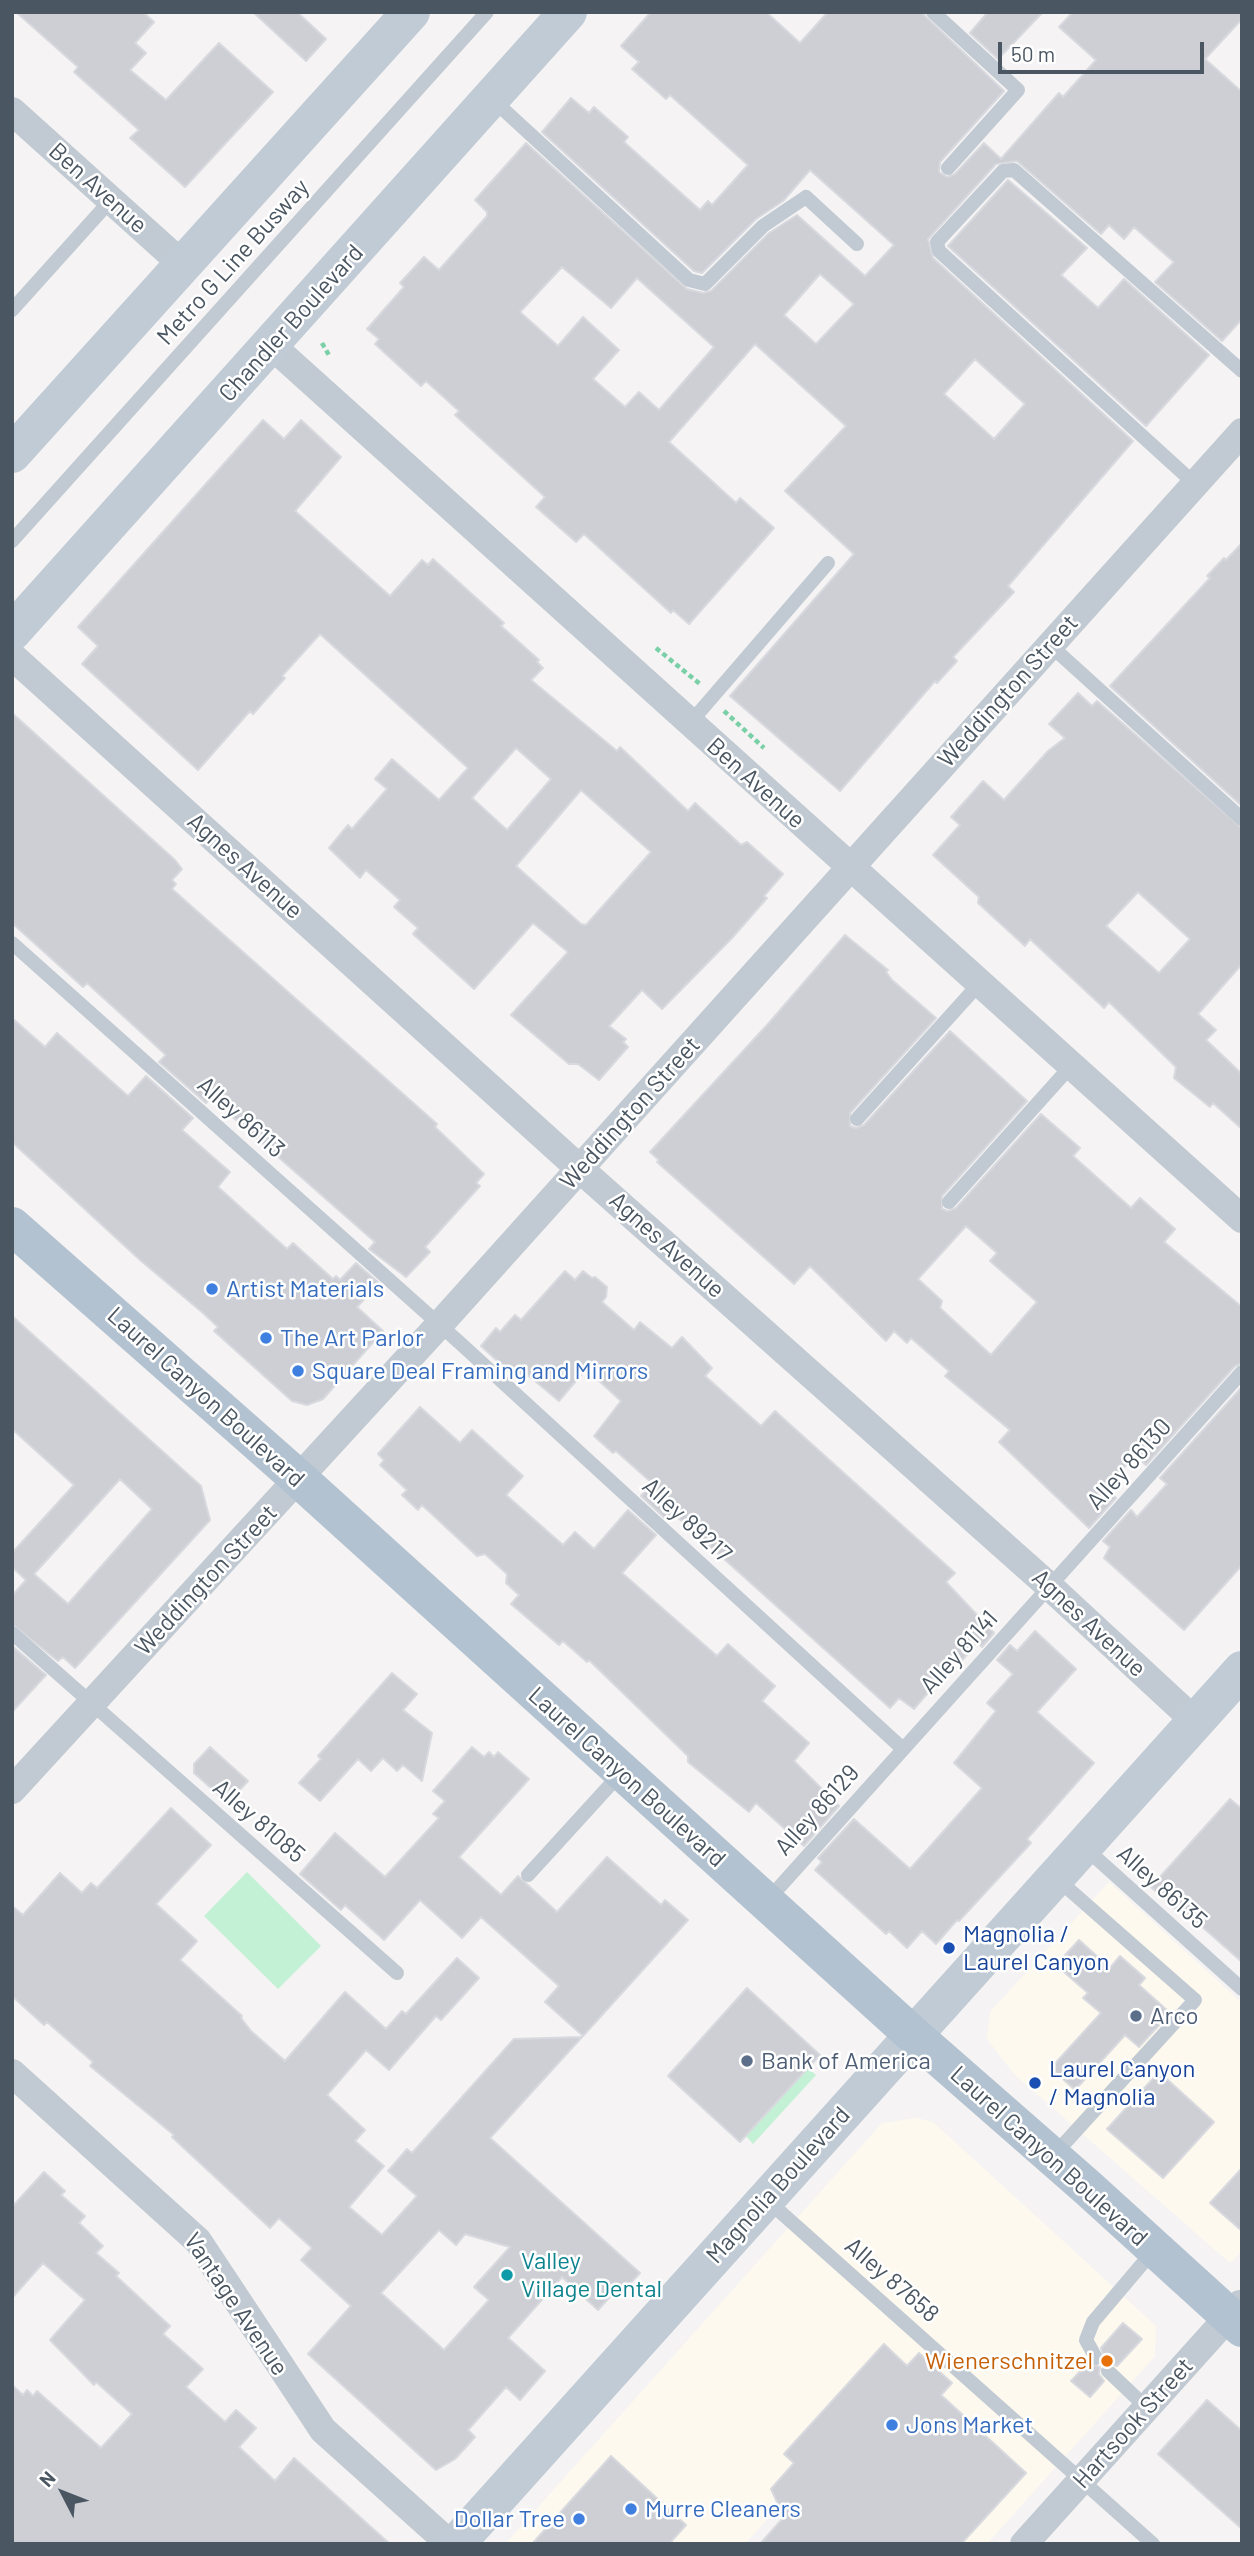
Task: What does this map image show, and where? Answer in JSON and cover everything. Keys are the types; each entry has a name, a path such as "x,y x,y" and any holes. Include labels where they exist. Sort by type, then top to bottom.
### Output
{"main road":[{"name":"Laurel Canyon Boulevard","path":"12,1226 299,1479 912,2034 1155,2249 1237,2316"}],"street":[{"path":"12,454 411,12"},
{"name":"Chandler Boulevard","path":"12,632 568,12"},
{"name":"Ben Avenue","path":"12,111 183,264"},
{"name":"Ben Avenue","path":"271,345 1242,1219"},
{"name":"Weddington Street","path":"12,1790 440,1324 1242,432"},
{"name":"Agnes Avenue","path":"12,656 580,1169 1049,1586 1196,1722"},
{"name":"Magnolia Boulevard","path":"456,2544 1242,1670"},
{"name":"Vantage Avenue","path":"12,2073 198,2241 323,2430 450,2544"},
{"name":"Hartsook Street","path":"1024,2544 1147,2408 1237,2316"}],"lane":[{"name":"Metro G Line Busway","path":"12,541 487,12"},
{"path":"933,12 1018,90 948,168"},
{"path":"491,98 689,280 705,284 763,226 806,197 857,244"},
{"path":"1195,484 939,251 937,242 1003,171 1014,170 1242,371"},
{"path":"12,310 111,200"},
{"path":"690,723 828,563"},
{"path":"1050,645 1242,819"},
{"name":"Alley 86113","path":"12,943 440,1324"},
{"path":"857,1119 979,984"},
{"path":"949,1202 1071,1066"},
{"name":"Alley 89217","path":"440,1324 903,1749"},
{"name":"Alley 86130","path":"1049,1586 1242,1372"},
{"name":"Alley 81141","path":"903,1749 1049,1586"},
{"name":"Alley 81085","path":"12,1633 397,1973"},
{"name":"Alley 86129","path":"766,1902 903,1749"},
{"path":"528,1875 622,1772"},
{"name":"Alley 86135","path":"1083,1846 1242,1989"},
{"path":"1052,2157 1195,2000 1055,1877"},
{"name":"Alley 87658","path":"766,2199 1153,2544"},
{"path":"1096,2358 1087,2340 1093,2322 1155,2249"},
{"path":"1108,2371 1147,2408"}],"path":[{"path":"322,343 328,355 338,365"},
{"path":"656,648 701,685 712,700"}],"shaded area":[{"path":"1109,1882 1242,2003 1242,2251 1230,2263 1014,2074 987,2039 990,2012"},
{"path":"916,2118 933,2122 1156,2326 1155,2356 987,2544 821,2544 779,2506 745,2544 505,2544 882,2123"}],"green space":[{"path":"247,1872 321,1946 278,1989 204,1916"},
{"path":"808,2068 816,2075 753,2144 746,2136"}],"building":[{"path":"16,12 143,12 154,22 135,43 146,53 130,70 166,100 219,43 273,92 185,187 130,138 139,130 74,72 78,67"},
{"path":"253,12 297,12 326,39 306,61"},
{"path":"651,12 766,12 800,43 828,12 921,12 1004,91 940,162 939,172 947,177 955,174 984,143 1001,159 1059,93 1063,97 1096,60 1059,27 1073,12 1242,12 1242,19 1205,59 1242,92 1242,319 1222,341 1155,282 1174,262 1134,227 1124,239 1109,225 1101,234 1017,161 996,164 928,239 933,258 1133,441 1008,586 1014,592 953,657 957,661 937,683 935,681 840,791 730,696 854,554 785,491 846,426 755,344 669,442 736,503 740,498 774,528 689,624 673,610 671,613 584,534 576,542 536,507 545,497 455,415 459,411 426,381 421,386 375,344 379,339 367,329 404,287 400,283 424,257 439,270 487,216 487,212 475,200 526,143 687,289 703,293 711,291 769,233 797,215 865,276 894,245 810,170 783,201 756,219 702,273 694,271 542,132 571,98 589,113 594,107 628,137 624,142 700,210 708,201 712,205 748,165 670,95 666,99 632,69 639,62 621,46","holes":["562,267 611,308 637,278 714,347 659,410 639,392 625,407 593,379 619,350 583,317 558,346 520,312","820,274 854,304 816,344 784,315","975,359 1025,404 994,439 944,394"]},
{"path":"988,12 1043,12 998,59 970,33"},
{"path":"1008,180 1087,248 1061,275 1098,308 1124,279 1209,355 1146,426 948,246"},
{"path":"263,420 284,439 301,420 341,457 295,511 390,596 422,560 428,565 433,559 504,623 501,626 539,660 537,662 543,668 531,680 617,751 620,747 688,811 695,803 741,845 747,842 783,874 764,896 767,898 732,938 662,1009 642,990 609,1026 626,1039 623,1042 628,1047 599,1080 578,1064 569,1064 511,1015 568,952 533,923 474,989 413,934 418,928 394,907 400,900 366,870 360,878 329,848 348,825 352,829 387,789 375,779 392,759 439,800 468,768 320,634 282,676 285,678 253,714 250,711 198,770 82,664 98,646 78,627","holes":["516,748 551,779 507,830 472,798","581,790 651,852 586,925 581,924 516,866"]},
{"path":"1242,543 1242,806 1110,686 1210,578 1207,576"},
{"path":"1078,693 1092,706 1097,701 1242,828 1242,964 1198,1014 1216,1030 1206,1040 1242,1074 1242,1129 1213,1103 1210,1107 1174,1078 1176,1067 1109,1002 1104,1008 1030,939 1025,946 978,903 979,897 933,855 960,825 951,817 983,781 1004,800 1048,751 1065,738 1049,724","holes":["1138,892 1190,939 1159,973 1106,926"]},
{"path":"12,713 175,860 182,869 172,880 176,884 172,889 437,1124 435,1127 484,1174 476,1183 480,1186 425,1247 430,1252 406,1277 369,1249 375,1242 211,1098 206,1103 159,1062 166,1055 87,983 83,987 12,923"},
{"path":"845,935 888,970 886,972 892,980 936,1018 850,1113 850,1126 856,1128 864,1125 950,1031 1027,1101 942,1196 942,1209 948,1211 956,1208 1041,1114 1080,1148 1073,1156 1131,1208 1140,1198 1175,1229 1164,1242 1242,1307 1242,1363 1235,1366 1146,1465 1135,1455 1106,1488 1116,1498 1089,1528 999,1442 1010,1430 945,1376 949,1371 911,1338 907,1343 894,1331 886,1341 810,1266 794,1284 657,1162 659,1160 650,1152 768,1024","holes":["966,1226 997,1253 990,1261 1037,1302 991,1355 940,1308 942,1301 918,1279"]},
{"path":"12,1018 45,1047 57,1033 128,1096 146,1076 193,1118 182,1130 230,1172 218,1187 287,1249 293,1243 333,1279 336,1276 340,1280 356,1263 379,1283 357,1307 383,1331 323,1399 307,1405 292,1401 214,1331 218,1327 203,1313 140,1260 12,1142"},
{"path":"565,1271 575,1280 583,1271 607,1287 606,1297 602,1302 634,1330 640,1322 672,1348 682,1337 712,1368 705,1376 761,1426 775,1411 955,1573 946,1582 994,1633 982,1647 977,1642 960,1663 956,1660 914,1709 899,1698 890,1708 674,1514 668,1521 641,1496 652,1483 616,1451 613,1453 594,1436 621,1401 586,1369 559,1401 523,1371 516,1378 481,1346 496,1328 500,1332 515,1315 521,1320"},
{"path":"12,1316 201,1486 210,1520 75,1668 63,1657 58,1661 12,1624 12,1596 26,1580 12,1567 12,1553 74,1485 12,1429","holes":["120,1479 152,1509 68,1604 34,1574"]},
{"path":"1242,1387 1242,1565 1184,1630 1104,1558 1110,1547 1103,1541 1131,1510 1137,1517 1167,1484 1160,1478"},
{"path":"420,1407 460,1443 472,1430 523,1476 506,1495 563,1545 575,1532 594,1549 628,1510 656,1535 622,1573 717,1656 728,1644 775,1686 762,1701 809,1743 794,1761 839,1806 804,1846 756,1803 749,1812 688,1762 688,1756 589,1660 587,1662 563,1641 559,1645 511,1604 519,1595 506,1583 507,1574 485,1554 477,1556 422,1505 418,1510 402,1495 407,1490 380,1465 384,1460 378,1454"},
{"path":"1035,1631 1076,1669 1037,1712 1094,1763 1027,1839 1031,1843 936,1944 922,1931 907,1948 889,1931 886,1934 815,1870 822,1862 818,1858 854,1819 910,1869 982,1788 954,1763 996,1711 987,1703 1013,1674 997,1660 1010,1645 1017,1651"},
{"path":"12,1646 46,1675 12,1712"},
{"path":"392,1673 417,1694 403,1710 432,1733 422,1781 403,1765 397,1771 383,1758 371,1771 358,1759 320,1801 299,1783 321,1759 318,1756"},
{"path":"210,1747 248,1781 228,1803 194,1773 194,1764"},
{"path":"472,1747 484,1757 489,1752 494,1757 498,1752 529,1779 459,1857 501,1895 518,1876 557,1912 607,1857 661,1905 665,1900 688,1920 583,2036 545,2002 559,1986 481,1917 462,1938 420,1900 384,1940 345,1905 341,1910 300,1874 335,1833 385,1877 439,1818 433,1814 445,1801 433,1791"},
{"path":"1230,1799 1242,1809 1242,1962 1182,1909 1179,1912 1151,1887"},
{"path":"171,1808 211,1845 156,1904 197,1941 180,1960 242,2016 251,2031 285,2061 345,1992 386,2029 402,2011 406,2014 457,1958 479,1978 441,2020 436,2016 389,2070 366,2050 327,2095 365,2130 355,2141 384,2166 349,2207 382,2235 417,2196 388,2171 407,2149 412,2153 514,2039 582,2037 490,2138 640,2273 619,2295 615,2291 598,2310 562,2277 508,2338 545,2371 520,2400 506,2387 468,2430 475,2437 455,2459 436,2470 308,2354 351,2306 301,2260 312,2248 279,2218 270,2228 172,2137 174,2135 90,2066 93,2062 47,2022 44,2025 12,1996 12,1906 23,1915 60,1873 82,1893 91,1883 97,1888","holes":["439,2230 456,2245 465,2234 510,2247 474,2287 489,2300 444,2350 381,2293"]},
{"name":"Arco","path":"1079,1940 1110,1968 1120,1956 1145,1978 1139,1985 1170,2013 1139,2047 1125,2035 1075,2090 1051,2068 1101,2013 1083,1998 1088,1993 1056,1965"},
{"name":"Bank of America","path":"747,1988 820,2055 740,2142 668,2076"},
{"path":"1159,2072 1214,2122 1163,2178 1107,2129"},
{"path":"1242,2168 1242,2231 1210,2203"},
{"path":"44,2172 65,2191 61,2195 85,2216 79,2223 103,2246 96,2253 119,2273 116,2276 170,2326 163,2334 203,2369 186,2387 225,2422 236,2410 256,2428 239,2447 275,2481 294,2458 390,2544 12,2544 12,2385 23,2395 27,2390 33,2396 37,2391 101,2448 132,2414 96,2382 94,2385 50,2340 85,2300 43,2263 12,2298 12,2207"},
{"path":"1123,2323 1142,2339 1117,2366 1105,2362 1101,2348"},
{"name":"Jons Market","path":"884,2344 907,2366 919,2353 952,2383 941,2395 1026,2473 961,2544 760,2544 784,2517 771,2489 794,2463 784,2454"},
{"path":"1088,2363 1100,2367 1099,2374 1104,2381 1090,2397 1071,2381"},
{"path":"1207,2400 1242,2431 1242,2529 1158,2454"},
{"name":"Murre Cleaners","path":"611,2456 686,2525 669,2544 532,2544"}],"place":[{"name":"Artist Materials","path":"212,1289"},
{"name":"The Art Parlor","path":"266,1338"},
{"name":"Square Deal Framing and Mirrors","path":"298,1371"},
{"name":"Magnolia / Laurel Canyon","path":"949,1948"},
{"name":"Arco","path":"1136,2016"},
{"name":"Bank of America","path":"747,2061"},
{"name":"Laurel Canyon / Magnolia","path":"1035,2083"},
{"name":"Valley Village Dental","path":"507,2275"},
{"name":"Wienerschnitzel","path":"1107,2361"},
{"name":"Jons Market","path":"892,2425"},
{"name":"Murre Cleaners","path":"631,2509"},
{"name":"Dollar Tree","path":"579,2519"}]}
